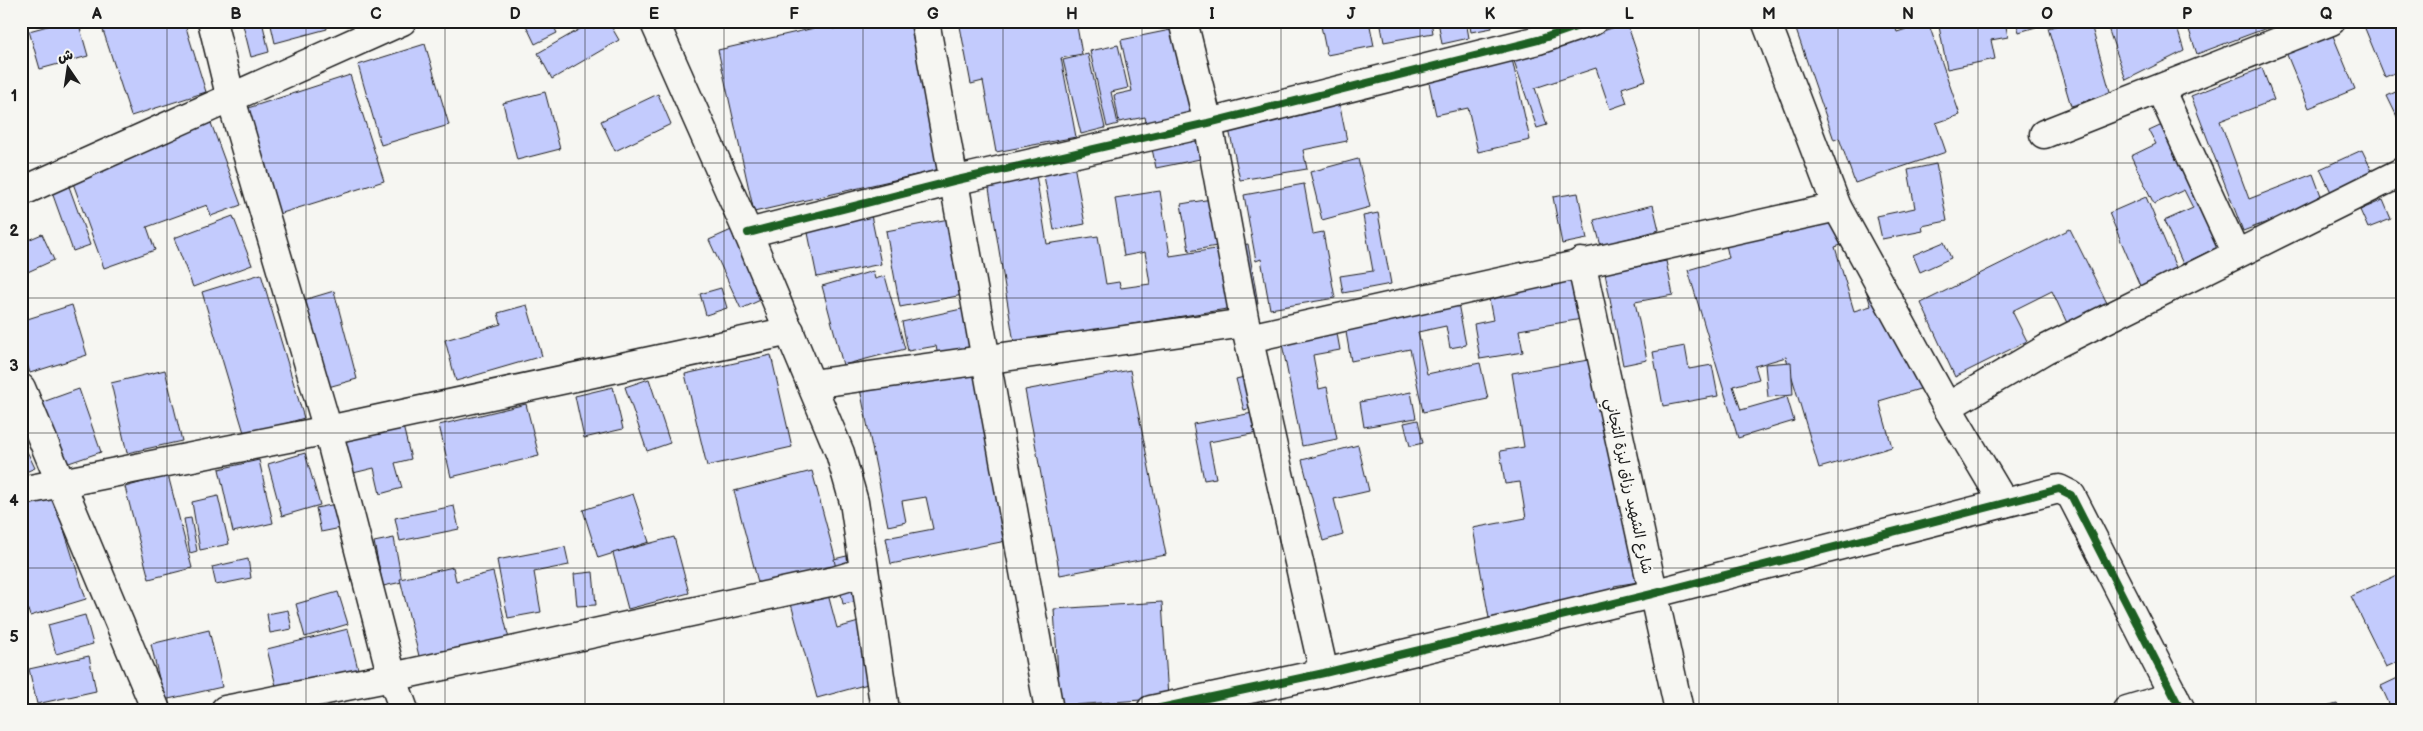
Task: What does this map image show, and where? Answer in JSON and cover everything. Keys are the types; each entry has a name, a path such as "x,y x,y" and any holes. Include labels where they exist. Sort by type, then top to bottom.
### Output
{"street":[{"path":"212,21 231,100 328,430 392,677 404,710"},
{"path":"21,192 231,100 402,21"},
{"path":"654,21 748,233 840,453 854,502 885,710"},
{"path":"925,21 1049,710"},
{"path":"1183,21 1208,123 1247,331 1324,673"},
{"path":"748,233 953,182 1208,123 1538,40 1593,21"},
{"path":"1766,21 1837,207 1947,407 2004,504"},
{"path":"2044,134 2331,21"},
{"path":"2160,89 2236,254"},
{"path":"1947,407 2046,349 2402,172"},
{"path":"812,384 986,359 1247,331 1837,207"},
{"name":"شارع الشهيد رزاق لبزة التجاني","path":"1581,262 1652,594 1680,710"},
{"path":"21,491 328,430 790,331"},
{"path":"21,388 63,483 156,710"},
{"path":"1151,710 1243,700 1324,673 1652,594 2059,489 2071,496 2177,703 2127,710"},
{"path":"225,710 392,677 834,581 864,572"}],"building":[{"path":"66,21 78,21 88,56 40,69 29,31"},
{"path":"100,21 184,21 206,92 131,116"},
{"path":"242,21 262,21 269,52 251,57"},
{"path":"270,21 325,21 327,29 275,43"},
{"path":"524,21 551,21 557,33 535,44"},
{"path":"594,21 608,21 619,40 552,79 538,53"},
{"path":"668,21 695,21 673,32"},
{"path":"874,21 925,21 942,169 754,212 718,50 832,24 833,29"},
{"path":"959,21 1076,21 1082,54 1061,58 1076,137 996,152 983,81 971,84"},
{"path":"1320,21 1369,21 1374,46 1327,55"},
{"path":"1380,21 1431,21 1433,33 1384,42"},
{"path":"1438,21 1466,21 1469,38 1442,44"},
{"path":"1469,21 1491,21 1492,28 1471,32"},
{"path":"1793,21 1893,21 1897,32 1928,22 1960,115 1936,123 1946,152 1855,183 1839,138 1834,140"},
{"path":"1938,21 2005,21 2008,37 1991,40 1995,59 1947,69"},
{"path":"2016,21 2053,21 2053,22 2019,32"},
{"path":"2073,21 2090,21 2111,95 2071,106 2048,28"},
{"path":"2175,21 2184,51 2126,80 2106,22"},
{"path":"2186,21 2270,21 2272,26 2197,54"},
{"path":"2376,21 2402,21 2402,70 2385,77 2364,26"},
{"path":"1627,23 1646,80 1622,88 1627,103 1610,109 1596,68 1535,88 1547,125 1537,128 1514,61"},
{"path":"1185,27 1205,125 1149,136 1145,117 1119,122 1114,95 1132,91 1121,40"},
{"path":"2331,31 2355,89 2309,108 2285,50"},
{"path":"425,44 449,125 381,145 358,65"},
{"path":"1118,45 1128,88 1111,92 1118,124 1107,127 1090,51"},
{"path":"1088,54 1105,128 1081,134 1063,60"},
{"path":"1512,59 1530,140 1478,152 1468,108 1436,115 1428,78"},
{"path":"2262,68 2274,100 2220,121 2249,199 2313,174 2323,201 2243,231 2191,96"},
{"path":"350,75 384,181 279,214 245,109"},
{"path":"2402,89 2402,127 2387,96"},
{"path":"545,92 560,149 517,160 503,103"},
{"path":"658,94 671,124 615,151 601,121"},
{"path":"1338,97 1347,141 1303,150 1307,169 1240,180 1227,120"},
{"path":"2173,120 2226,243 2183,264 2164,221 2193,208 2184,190 2154,204 2131,156 2156,144 2149,131"},
{"path":"211,123 241,205 211,216 207,205 147,227 155,250 104,268 70,175"},
{"path":"1199,129 1205,158 1156,168 1150,139"},
{"path":"2362,150 2373,173 2331,192 2320,169"},
{"path":"1358,159 1370,207 1322,220 1310,172"},
{"path":"1936,164 1947,221 1922,226 1923,231 1882,239 1877,216 1915,208 1908,170"},
{"path":"1074,165 1085,224 1054,230 1043,170"},
{"path":"1036,175 1047,244 1098,236 1106,284 1119,282 1121,288 1150,284 1145,252 1124,256 1115,198 1160,191 1170,256 1248,244 1258,304 1014,343 988,182"},
{"path":"67,181 90,245 73,251 50,187"},
{"path":"1304,184 1313,234 1323,232 1335,298 1270,309 1261,259 1256,261 1244,195"},
{"path":"1578,193 1587,239 1562,244 1553,197"},
{"path":"1230,196 1239,242 1189,251 1181,204"},
{"path":"2146,197 2178,272 2141,288 2109,213"},
{"path":"2383,200 2391,219 2368,228 2360,210"},
{"path":"1653,205 1659,230 1601,246 1594,220"},
{"path":"1844,205 1854,241 1835,247 1854,311 1871,306 1865,287 1884,281 1923,388 1879,401 1892,447 1819,468 1786,357 1755,366 1759,379 1733,386 1741,410 1787,397 1794,421 1738,438 1688,270 1729,258 1726,245"},
{"path":"870,210 881,264 817,277 806,223"},
{"path":"1378,213 1391,284 1343,293 1340,276 1373,271 1363,216"},
{"path":"233,216 252,265 193,287 174,238"},
{"path":"954,218 968,294 900,307 886,231"},
{"path":"738,227 769,296 741,309 709,240"},
{"path":"2070,229 2107,303 2067,323 2052,291 2012,311 2027,341 1955,377 1921,303"},
{"path":"42,234 54,260 21,275 21,243"},
{"path":"1944,242 1951,258 1920,272 1913,255"},
{"path":"1666,261 1673,295 1635,302 1647,360 1623,365 1605,273"},
{"path":"873,271 875,279 885,276 905,349 843,365 822,286"},
{"path":"1585,272 1593,317 1519,330 1523,352 1480,359 1474,324 1493,320 1487,289"},
{"path":"261,274 304,418 245,436 202,292"},
{"path":"721,288 727,308 706,315 700,294"},
{"path":"334,291 357,379 321,389 297,302"},
{"path":"1456,293 1466,345 1450,348 1446,326 1418,332 1427,374 1480,363 1488,399 1423,412 1410,349 1351,361 1343,315"},
{"path":"72,305 87,355 30,373 21,345 21,321"},
{"path":"527,305 542,356 456,381 445,340 501,324 498,313"},
{"path":"966,308 1016,539 891,564 886,538 933,529 926,497 902,501 906,522 888,526 859,384 940,367 936,346 908,351 902,322"},
{"path":"1334,317 1340,350 1313,355 1319,389 1327,387 1337,439 1302,446 1279,328"},
{"path":"1685,346 1689,369 1712,365 1718,396 1663,406 1653,352"},
{"path":"771,355 792,447 707,466 685,374"},
{"path":"1600,358 1650,580 1614,586 1619,614 1583,602 1489,618 1473,528 1526,518 1520,482 1505,484 1500,451 1524,447 1512,373"},
{"path":"1791,362 1793,395 1768,397 1765,364"},
{"path":"165,370 182,441 127,453 111,383"},
{"path":"1130,370 1166,555 1060,575 1025,390"},
{"path":"1260,373 1268,403 1244,410 1236,379"},
{"path":"649,379 670,443 647,451 625,387"},
{"path":"613,387 623,429 584,438 575,396"},
{"path":"79,389 101,452 63,465 40,403"},
{"path":"1411,392 1416,418 1364,427 1360,402"},
{"path":"526,404 539,456 451,477 439,425"},
{"path":"1253,413 1257,433 1209,442 1216,478 1204,480 1193,424"},
{"path":"1418,420 1423,443 1410,446 1404,423"},
{"path":"403,426 411,459 395,463 402,488 380,494 374,468 345,475 337,442"},
{"path":"21,439 35,468 21,474"},
{"path":"1358,445 1369,491 1334,499 1343,535 1323,541 1302,460"},
{"path":"305,453 320,505 282,516 268,464"},
{"path":"259,460 273,523 233,532 219,469"},
{"path":"812,471 837,565 759,586 734,491"},
{"path":"168,475 192,568 149,579 125,487"},
{"path":"633,494 649,542 598,558 583,510"},
{"path":"53,495 86,599 30,616 21,589 21,505"},
{"path":"218,496 229,544 200,550 192,502"},
{"path":"341,503 346,527 321,532 316,508"},
{"path":"454,506 459,529 400,541 395,518"},
{"path":"191,518 197,551 190,553 184,519"},
{"path":"674,537 689,593 628,609 613,553"},
{"path":"394,538 402,582 383,586 374,542"},
{"path":"565,547 569,565 534,572 541,612 508,618 497,560"},
{"path":"855,554 864,600 843,604 834,559"},
{"path":"248,559 251,578 216,585 212,567"},
{"path":"453,567 456,581 493,572 509,639 420,660 400,579"},
{"path":"593,572 596,605 577,606 574,574"},
{"path":"2402,573 2402,660 2386,667 2351,596"},
{"path":"825,583 837,628 877,617 875,682 817,698 788,593"},
{"path":"338,592 348,624 305,637 296,604"},
{"path":"1162,602 1168,698 1060,706 1054,609"},
{"path":"288,610 292,629 270,633 267,614"},
{"path":"85,615 93,644 56,654 48,625"},
{"path":"348,629 359,673 278,694 267,649"},
{"path":"209,630 222,687 164,700 151,644"},
{"path":"89,656 96,691 37,704 29,669"},
{"path":"2402,676 2402,710 2392,710 2381,686"},
{"path":"2337,704 2340,710 2315,710"}],"cycle path":[{"path":"748,233 953,181 1208,123 1538,40 1593,21"},
{"path":"1151,710 1324,673 1652,594 2059,489 2071,495 2181,710"}]}
